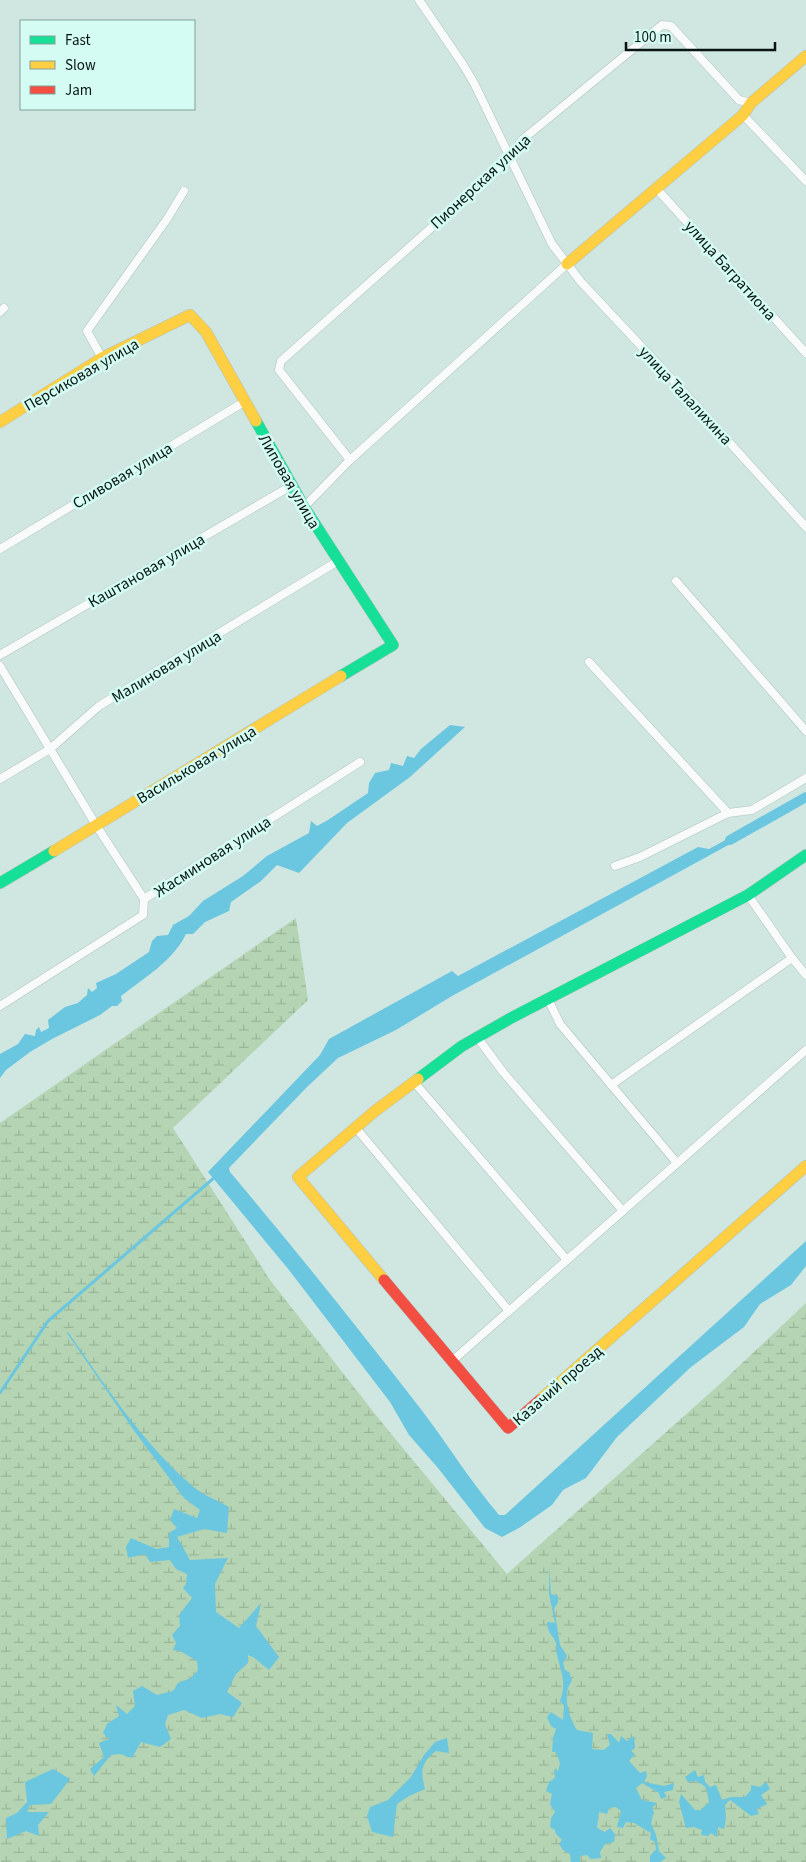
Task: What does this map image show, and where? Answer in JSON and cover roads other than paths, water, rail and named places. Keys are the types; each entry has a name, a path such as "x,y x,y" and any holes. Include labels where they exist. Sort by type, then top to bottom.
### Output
{"street":[{"name":"улица Талалихина","path":"419,0 470,76 552,244 581,282 806,527"},
{"name":"Пионерская улица","path":"350,460 279,370 281,361 510,158 522,140 662,25 671,26 739,100 751,103"},
{"path":"304,507 350,460 567,264 743,114 751,103 806,56"},
{"path":"743,114 806,181"},
{"name":"улица Багратиона","path":"656,188 806,353"},
{"path":"102,358 87,331 167,219 184,191"},
{"name":"Персиковая улица","path":"0,422 102,358 190,315"},
{"name":"Липовая улица","path":"190,315 206,332 291,486 392,645"},
{"name":"Сливовая улица","path":"0,549 244,402"},
{"name":"Каштановая улица","path":"0,655 291,486"},
{"name":"Малиновая улица","path":"0,779 50,749 99,706 338,561"},
{"path":"676,582 806,731"},
{"name":"Васильковая улица","path":"0,883 392,645"},
{"path":"590,662 728,813"},
{"path":"0,666 96,825 144,899"},
{"name":"Жасминовая улица","path":"0,1006 143,915 144,899 360,762"},
{"path":"615,866 640,857 728,813 752,810 806,778"},
{"path":"509,1311 356,1128 414,1082 477,1037 748,896 806,855"},
{"path":"748,896 806,975"},
{"path":"611,1085 792,958"},
{"path":"548,999 560,1024 677,1164"},
{"path":"477,1037 503,1072 623,1211"},
{"path":"452,1361 806,1050"},
{"path":"414,1082 567,1260"},
{"name":"Казачий проезд","path":"356,1128 298,1177 508,1428 806,1166"}],"water":[{"path":"450,725 465,727 410,777 347,823 299,873 277,865 261,881 231,902 229,911 205,922 193,934 186,934 174,953 121,996 122,1001 117,1006 112,1006 100,1015 30,1052 6,1070 0,1078 0,1054 18,1044 25,1034 35,1036 36,1030 39,1027 41,1032 49,1028 48,1020 65,1007 78,1003 87,995 88,988 92,992 97,988 96,983 116,974 149,952 152,941 157,936 168,935 173,925 189,916 203,901 243,876 267,856 309,833 311,821 317,826 368,793 369,783 375,773 389,770 391,763 403,766 407,756 414,758 421,749"},
{"path":"740,832 743,837 452,996 396,1030 338,1058 307,1087 229,1168 230,1172 397,1378 499,1515 505,1515 806,1241 806,1266 791,1285 760,1304 744,1327 691,1367 617,1437 586,1478 563,1490 552,1505 519,1528 502,1537 485,1528 438,1468 409,1435 390,1402 289,1270 208,1172 320,1055 329,1039 452,971 458,976 698,847 709,849"},
{"path":"68,1332 124,1412 155,1450 194,1488 229,1507 227,1533 204,1529 177,1537 190,1560 228,1558 215,1584 216,1612 239,1628 261,1603 256,1626 279,1657 269,1670 248,1655 248,1663 236,1674 227,1692 242,1703 233,1717 220,1714 202,1718 184,1710 168,1715 165,1724 171,1739 160,1747 141,1742 132,1758 120,1754 111,1755 94,1776 90,1769 104,1757 99,1743 109,1739 103,1733 107,1724 119,1716 116,1705 127,1714 135,1706 133,1691 142,1686 157,1695 173,1691 178,1683 191,1678 198,1670 197,1661 180,1651 173,1650 176,1643 172,1635 180,1626 179,1615 192,1598 183,1588 186,1584 187,1574 176,1569 170,1560 150,1562 145,1554 128,1558 126,1547 131,1538 156,1549 169,1547 169,1533 177,1528 170,1520 174,1509 197,1518 200,1510 184,1498 135,1432"},
{"path":"549,1566 551,1594 558,1596 558,1603 554,1608 560,1645 567,1656 563,1663 565,1670 569,1672 572,1680 567,1692 567,1705 577,1730 593,1733 592,1749 604,1750 610,1745 607,1734 611,1734 619,1743 621,1736 627,1741 634,1736 635,1748 631,1751 635,1754 629,1761 640,1773 646,1771 647,1776 644,1782 664,1786 674,1783 673,1790 664,1792 667,1797 661,1799 659,1793 642,1783 636,1788 642,1800 657,1803 652,1808 654,1812 651,1823 656,1835 659,1851 666,1858 660,1862 650,1862 650,1856 656,1849 655,1842 650,1839 651,1833 634,1823 626,1822 623,1828 617,1827 621,1811 616,1807 609,1808 607,1814 599,1812 597,1828 605,1832 610,1828 615,1834 614,1842 605,1844 600,1852 601,1858 591,1859 587,1855 580,1856 580,1862 571,1862 570,1854 563,1850 559,1844 562,1840 555,1830 550,1827 551,1818 555,1812 550,1804 552,1794 546,1791 549,1782 555,1778 554,1769 558,1771 560,1763 556,1752 552,1752 556,1729 551,1726 547,1717 551,1712 563,1720 564,1706 560,1701 563,1688 562,1672 555,1640 549,1632 547,1622 555,1623 549,1594"},
{"path":"447,1738 449,1753 436,1751 425,1763 422,1777 425,1789 397,1804 393,1837 372,1832 367,1816 370,1807 388,1800 411,1777 424,1755 435,1742"},
{"path":"53,1769 70,1779 51,1804 30,1805 27,1812 49,1812 38,1825 39,1836 26,1831 7,1839 6,1818 17,1813 27,1802 25,1782"},
{"path":"695,1770 698,1777 704,1775 705,1782 710,1787 716,1785 722,1800 731,1797 745,1797 751,1790 751,1785 760,1787 766,1782 770,1789 761,1795 767,1804 757,1809 759,1814 751,1816 730,1800 725,1805 726,1819 724,1829 718,1827 717,1837 711,1833 708,1836 701,1835 702,1830 694,1827 686,1828 679,1802 681,1794 695,1810 701,1810 709,1802 706,1787 696,1781 688,1782 685,1777"}],"waterway":[{"path":"730,840 806,797"},
{"path":"0,1393 48,1321 215,1177"}]}
